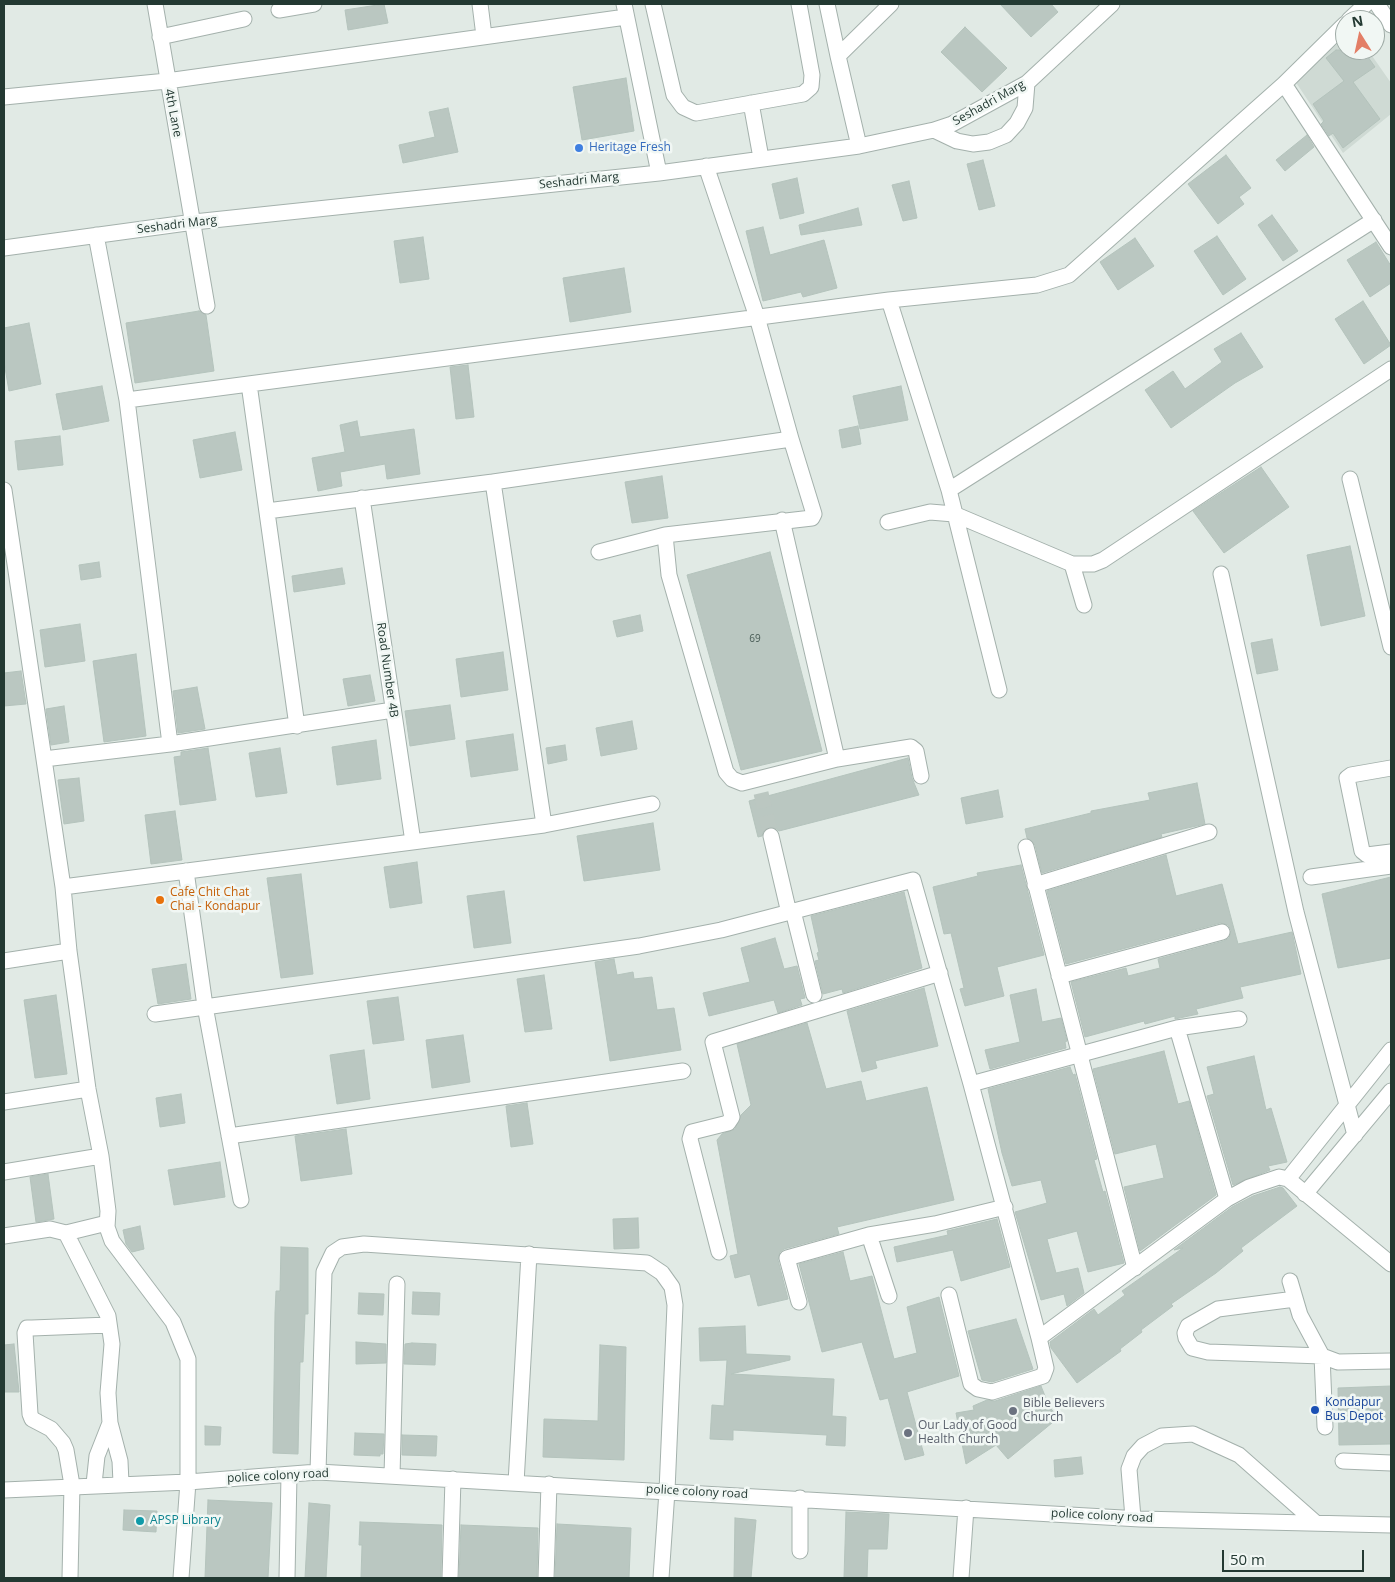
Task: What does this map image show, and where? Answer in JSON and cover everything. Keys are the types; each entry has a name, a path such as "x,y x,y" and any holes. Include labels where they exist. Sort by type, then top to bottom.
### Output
{"street":[{"name":"4th Lane","path":"155,4 207,306"},
{"path":"279,10 314,4"},
{"path":"480,4 484,36"},
{"path":"653,4 674,94 683,107 696,113 803,94 811,87 812,75 799,4"},
{"path":"827,4 859,146"},
{"path":"838,56 891,4"},
{"name":"Seshadri Marg","path":"4,248 194,222 659,173 859,146 934,130 952,124 1027,83 1112,4"},
{"path":"1377,4 1391,25"},
{"path":"4,96 167,81 484,36 625,11 659,173"},
{"path":"160,37 244,19"},
{"path":"127,400 889,300 1036,285 1069,275 1284,84 1335,34"},
{"path":"934,130 957,141 973,144 989,142 1006,135 1017,123 1025,108 1027,83"},
{"path":"1284,84 1391,247"},
{"path":"751,103 761,158"},
{"path":"599,552 665,535 812,518 814,514 791,439 758,317 706,166"},
{"path":"949,490 1374,220"},
{"path":"96,236 127,400 170,744"},
{"path":"889,300 949,490 999,690"},
{"path":"888,522 954,514 1072,564 1093,564 1103,560 1391,369"},
{"path":"249,384 297,726"},
{"path":"267,511 494,482 791,439"},
{"path":"1350,479 1391,648"},
{"path":"494,482 544,825"},
{"path":"4,490 7,544 64,887 69,951 88,1089 101,1156 108,1211 107,1224 112,1241 173,1322 188,1359 188,1482 180,1578"},
{"name":"Road Number 4B","path":"362,498 413,842"},
{"path":"782,520 837,759"},
{"path":"665,535 669,574 726,772 732,779 759,786 837,759 911,747 916,751 921,776"},
{"path":"1072,564 1084,605"},
{"path":"1220,574 1296,912 1355,1135"},
{"path":"44,759 170,744 393,710"},
{"path":"1391,768 1351,775 1347,778 1362,851 1367,855 1391,852"},
{"path":"64,887 544,825 652,804"},
{"path":"1035,885 1209,832"},
{"path":"771,836 814,995"},
{"path":"1026,847 1135,1268"},
{"path":"1311,878 1391,866"},
{"path":"186,871 204,1006 241,1200"},
{"path":"155,1014 639,946 721,930 912,880 1005,1207 1046,1368 1043,1376 992,1392 978,1389 971,1384 949,1295"},
{"path":"1059,976 1222,932"},
{"path":"4,961 69,951"},
{"path":"719,1252 690,1139 692,1132 728,1123 732,1117 713,1042 940,973"},
{"path":"971,1084 1177,1028 1239,1019"},
{"path":"1177,1028 1228,1199"},
{"path":"1288,1179 1391,1050"},
{"path":"229,1136 683,1071"},
{"path":"4,1102 88,1089"},
{"path":"1306,1194 1391,1091"},
{"path":"4,1172 101,1156"},
{"path":"1039,1338 1228,1199 1270,1178 1288,1179 1391,1264"},
{"path":"799,1302 787,1258 869,1234 935,1224 1005,1207"},
{"path":"4,1236 50,1229 66,1233 107,1224"},
{"path":"66,1233 101,1300 109,1325 112,1344 108,1393 110,1424 120,1461 121,1484"},
{"path":"869,1234 889,1296"},
{"path":"318,1472 324,1272 333,1253 342,1247 364,1244 647,1263 662,1273 672,1287 675,1323 661,1578"},
{"path":"516,1483 528,1254"},
{"path":"1290,1281 1300,1315 1322,1356 1325,1427"},
{"path":"392,1476 397,1284"},
{"path":"1295,1299 1218,1309 1188,1326 1185,1333 1186,1338 1192,1348 1208,1352 1322,1356 1338,1362 1391,1361"},
{"path":"70,1578 72,1485 63,1443 51,1429 32,1418 30,1414 25,1333 27,1328 109,1325"},
{"path":"94,1484 97,1456 110,1424"},
{"path":"1133,1518 1129,1469 1134,1456 1143,1446 1162,1436 1193,1434 1239,1455 1316,1523"},
{"path":"1343,1461 1391,1462"},
{"name":"police colony road","path":"4,1490 94,1484 188,1482 318,1472 1133,1518 1391,1525"},
{"path":"287,1578 289,1475"},
{"path":"450,1578 453,1479"},
{"path":"546,1578 549,1484"},
{"path":"800,1498 800,1551"},
{"path":"960,1578 966,1508"}],"shaded area":[{"path":"1335,46 1335,60 1375,60 1391,83 1391,114 1343,153 1295,81"}],"building":[{"path":"384,4 388,23 348,30 345,10"},
{"path":"1000,4 1051,4 1058,12 1031,37"},
{"path":"965,27 1007,68 982,92 941,52"},
{"path":"1335,51 1335,60 1370,60 1375,67 1353,82 1380,119 1343,148 1333,133 1329,136 1321,124 1324,121 1313,104 1344,81 1326,58"},
{"path":"626,78 634,131 582,140 573,87"},
{"path":"448,108 458,152 403,163 399,145 435,137 429,112"},
{"path":"1307,135 1314,147 1285,171 1276,160"},
{"path":"1226,155 1251,188 1239,197 1244,204 1218,224 1188,184"},
{"path":"983,160 995,206 979,210 967,164"},
{"path":"797,178 804,213 780,219 772,184"},
{"path":"909,181 917,218 903,221 892,185"},
{"path":"858,208 862,225 801,235 799,225"},
{"path":"1272,215 1298,251 1283,261 1258,225"},
{"path":"763,227 770,255 824,240 837,288 803,297 801,292 763,301 746,231"},
{"path":"1217,236 1246,279 1223,295 1194,251"},
{"path":"423,237 429,279 400,283 394,241"},
{"path":"1135,238 1154,266 1118,290 1100,262"},
{"path":"1376,242 1391,266 1391,283 1370,297 1347,260"},
{"path":"624,268 631,312 570,322 563,278"},
{"path":"1363,301 1391,345 1364,364 1335,319"},
{"path":"199,311 206,315 214,371 135,383 126,323"},
{"path":"29,323 41,384 9,391 4,362 4,328"},
{"path":"1241,333 1263,367 1235,383 1171,428 1145,390 1173,371 1185,389 1222,362 1214,349"},
{"path":"468,365 474,417 456,419 450,367"},
{"path":"102,386 109,421 63,430 56,394"},
{"path":"901,386 908,420 860,429 853,396"},
{"path":"357,421 360,437 414,429 420,474 387,479 385,464 340,472 342,486 318,491 312,458 345,452 340,425"},
{"path":"858,426 861,444 842,448 839,430"},
{"path":"235,432 242,470 200,478 193,440"},
{"path":"60,436 63,465 18,470 15,441"},
{"path":"1261,467 1289,507 1224,553 1193,511"},
{"path":"662,476 668,518 632,523 625,482"},
{"path":"1350,546 1365,616 1321,626 1307,555"},
{"path":"770,552 822,751 741,770 687,575"},
{"path":"99,562 101,577 81,580 79,565"},
{"path":"342,568 345,584 294,592 292,576"},
{"path":"640,615 643,631 617,637 613,621"},
{"path":"80,624 85,661 45,667 40,630"},
{"path":"1272,639 1278,670 1257,674 1251,643"},
{"path":"503,652 508,690 461,697 456,659"},
{"path":"136,654 146,736 104,742 93,661"},
{"path":"21,671 26,704 4,706 4,673"},
{"path":"370,675 375,701 348,706 343,679"},
{"path":"197,687 205,729 178,733 173,691"},
{"path":"450,705 455,739 410,746 405,711"},
{"path":"64,706 69,742 51,745 46,709"},
{"path":"632,721 637,749 601,756 596,728"},
{"path":"513,734 518,770 471,777 466,741"},
{"path":"376,740 381,779 337,785 332,747"},
{"path":"565,745 567,760 548,764 546,748"},
{"path":"208,748 216,800 180,805 174,757 181,756 181,752"},
{"path":"280,748 287,793 256,797 249,753"},
{"path":"908,758 912,778 919,795 779,831 774,827 768,827 764,830 762,836 758,837 749,801"},
{"path":"79,778 84,821 64,824 58,780"},
{"path":"1197,783 1205,824 1161,834 1162,837 1042,873 1035,845 1027,838 1025,829 1091,813 1091,811 1150,800 1148,793"},
{"path":"998,790 1003,817 966,824 961,798"},
{"path":"175,811 182,860 151,864 145,815"},
{"path":"653,823 660,870 584,881 577,836"},
{"path":"1166,855 1176,896 1222,884 1238,944 1292,932 1301,974 1240,987 1243,998 1196,1009 1198,1014 1175,1019 1175,1016 1145,1024 1144,1021 1085,1037 1071,982 1126,968 1128,976 1160,968 1158,959 1224,941 1229,938 1231,930 1228,925 1220,923 1066,964 1047,891"},
{"path":"417,862 422,903 390,908 384,867"},
{"path":"1021,865 1044,955 997,967 1004,996 965,1006 960,989 964,988 951,933 944,934 933,887 978,876 977,873"},
{"path":"301,874 313,974 281,978 267,878"},
{"path":"1391,877 1391,958 1338,968 1322,894"},
{"path":"504,891 511,943 474,948 467,896"},
{"path":"904,892 922,968 843,993 842,989 823,994 815,961 819,960 817,953 819,952 811,916"},
{"path":"775,938 784,969 797,966 805,998 800,999 802,1005 778,1013 774,1000 709,1016 703,993 750,982 741,948"},
{"path":"614,959 617,975 633,972 634,979 652,977 657,1010 674,1008 681,1050 610,1061 595,962"},
{"path":"186,964 191,999 158,1004 152,969"},
{"path":"544,975 552,1029 525,1032 517,979"},
{"path":"924,988 938,1046 875,1061 877,1068 862,1072 847,1011"},
{"path":"1036,989 1042,1022 1061,1018 1067,1041 1065,1042 1066,1048 990,1069 985,1050 1020,1042 1010,995"},
{"path":"56,995 67,1074 35,1078 24,1000"},
{"path":"398,997 404,1040 373,1044 367,1001"},
{"path":"807,1023 826,1089 861,1081 866,1101 927,1087 954,1200 837,1227 839,1234 784,1249 780,1252 778,1260 788,1299 758,1306 750,1274 735,1278 730,1256 738,1254 717,1140 722,1134 735,1129 741,1115 751,1105 737,1044"},
{"path":"463,1035 470,1082 432,1088 426,1040"},
{"path":"364,1050 370,1099 337,1104 330,1055"},
{"path":"1164,1051 1178,1104 1189,1101 1216,1195 1140,1251 1124,1187 1164,1178 1156,1144 1115,1154 1093,1069"},
{"path":"1254,1056 1266,1110 1271,1108 1287,1162 1268,1166 1270,1170 1233,1185 1207,1096 1214,1094 1207,1067"},
{"path":"1070,1067 1073,1075 1075,1074 1097,1159 1094,1160 1103,1192 1105,1191 1124,1263 1088,1272 1077,1231 1047,1239 1056,1273 1078,1268 1084,1293 1067,1306 1064,1294 1041,1300 1015,1212 1047,1203 1041,1180 1012,1186 1002,1153 988,1089"},
{"path":"181,1094 185,1123 160,1127 156,1098"},
{"path":"527,1103 533,1144 511,1147 506,1106"},
{"path":"346,1129 352,1174 301,1181 295,1136"},
{"path":"220,1162 225,1197 174,1205 168,1170"},
{"path":"48,1174 54,1219 36,1222 30,1177"},
{"path":"1280,1187 1283,1188 1297,1206 1241,1248 1243,1251 1216,1273 1171,1304 1173,1306 1141,1330 1142,1332 1120,1349 1121,1351 1077,1383 1051,1348 1050,1342 1094,1309 1098,1315 1125,1295 1122,1291 1183,1248 1174,1250 1232,1207 1253,1196"},
{"path":"638,1218 639,1248 614,1249 613,1219"},
{"path":"997,1219 1010,1267 961,1281 953,1250 897,1262 894,1247 948,1235 947,1231"},
{"path":"140,1226 144,1249 132,1252 126,1244 123,1230"},
{"path":"281,1247 308,1248 308,1314 305,1314 303,1362 300,1362 298,1454 273,1453 275,1313 276,1291 280,1291"},
{"path":"843,1252 850,1281 872,1276 894,1359 917,1353 907,1307 939,1297 959,1376 907,1392 924,1455 905,1460 888,1398 880,1400 862,1342 822,1352 799,1264"},
{"path":"413,1292 440,1293 439,1315 412,1314"},
{"path":"359,1293 384,1294 383,1315 358,1314"},
{"path":"1016,1319 1033,1369 992,1382 982,1380 968,1331"},
{"path":"745,1326 746,1354 790,1356 790,1360 731,1374 834,1379 832,1416 846,1417 845,1446 826,1445 827,1435 733,1430 733,1440 710,1439 712,1405 724,1406 727,1360 700,1361 699,1328"},
{"path":"356,1342 386,1344 386,1363 356,1364"},
{"path":"14,1344 19,1392 4,1392 4,1345"},
{"path":"405,1344 436,1344 435,1365 404,1364"},
{"path":"600,1345 626,1347 624,1460 543,1457 544,1419 598,1421"},
{"path":"1041,1386 1049,1406 1058,1418 1008,1459 996,1445 966,1464 956,1413 974,1410 973,1406 987,1400 995,1401"},
{"path":"1391,1386 1391,1444 1339,1445 1338,1388"},
{"path":"205,1426 221,1427 220,1445 205,1445"},
{"path":"355,1433 384,1434 383,1454 380,1454 380,1456 354,1455"},
{"path":"402,1435 437,1436 436,1456 402,1455"},
{"path":"1081,1457 1083,1474 1055,1477 1054,1460"},
{"path":"208,1500 272,1503 268,1578 205,1578"},
{"path":"309,1503 330,1505 326,1578 305,1578"},
{"name":"APSP Library","path":"124,1510 157,1511 156,1532 123,1530"},
{"path":"846,1512 889,1514 887,1549 868,1549 867,1578 844,1578"},
{"path":"735,1518 756,1520 751,1578 734,1578"},
{"path":"360,1522 442,1525 441,1578 361,1578 362,1545 359,1545"},
{"path":"557,1524 631,1528 629,1578 555,1578"},
{"path":"461,1525 538,1528 537,1578 459,1578"}],"tunnel":[{"path":"761,793 771,836"}],"place":[{"name":"Heritage Fresh","path":"579,148"},
{"name":"Cafe Chit Chat Chai - Kondapur","path":"160,900"},
{"name":"Kondapur Bus Depot","path":"1315,1410"},
{"name":"Bible Believers Church","path":"1013,1411"},
{"name":"Our Lady of Good Health Church","path":"908,1433"},
{"name":"APSP Library","path":"140,1521"}]}
